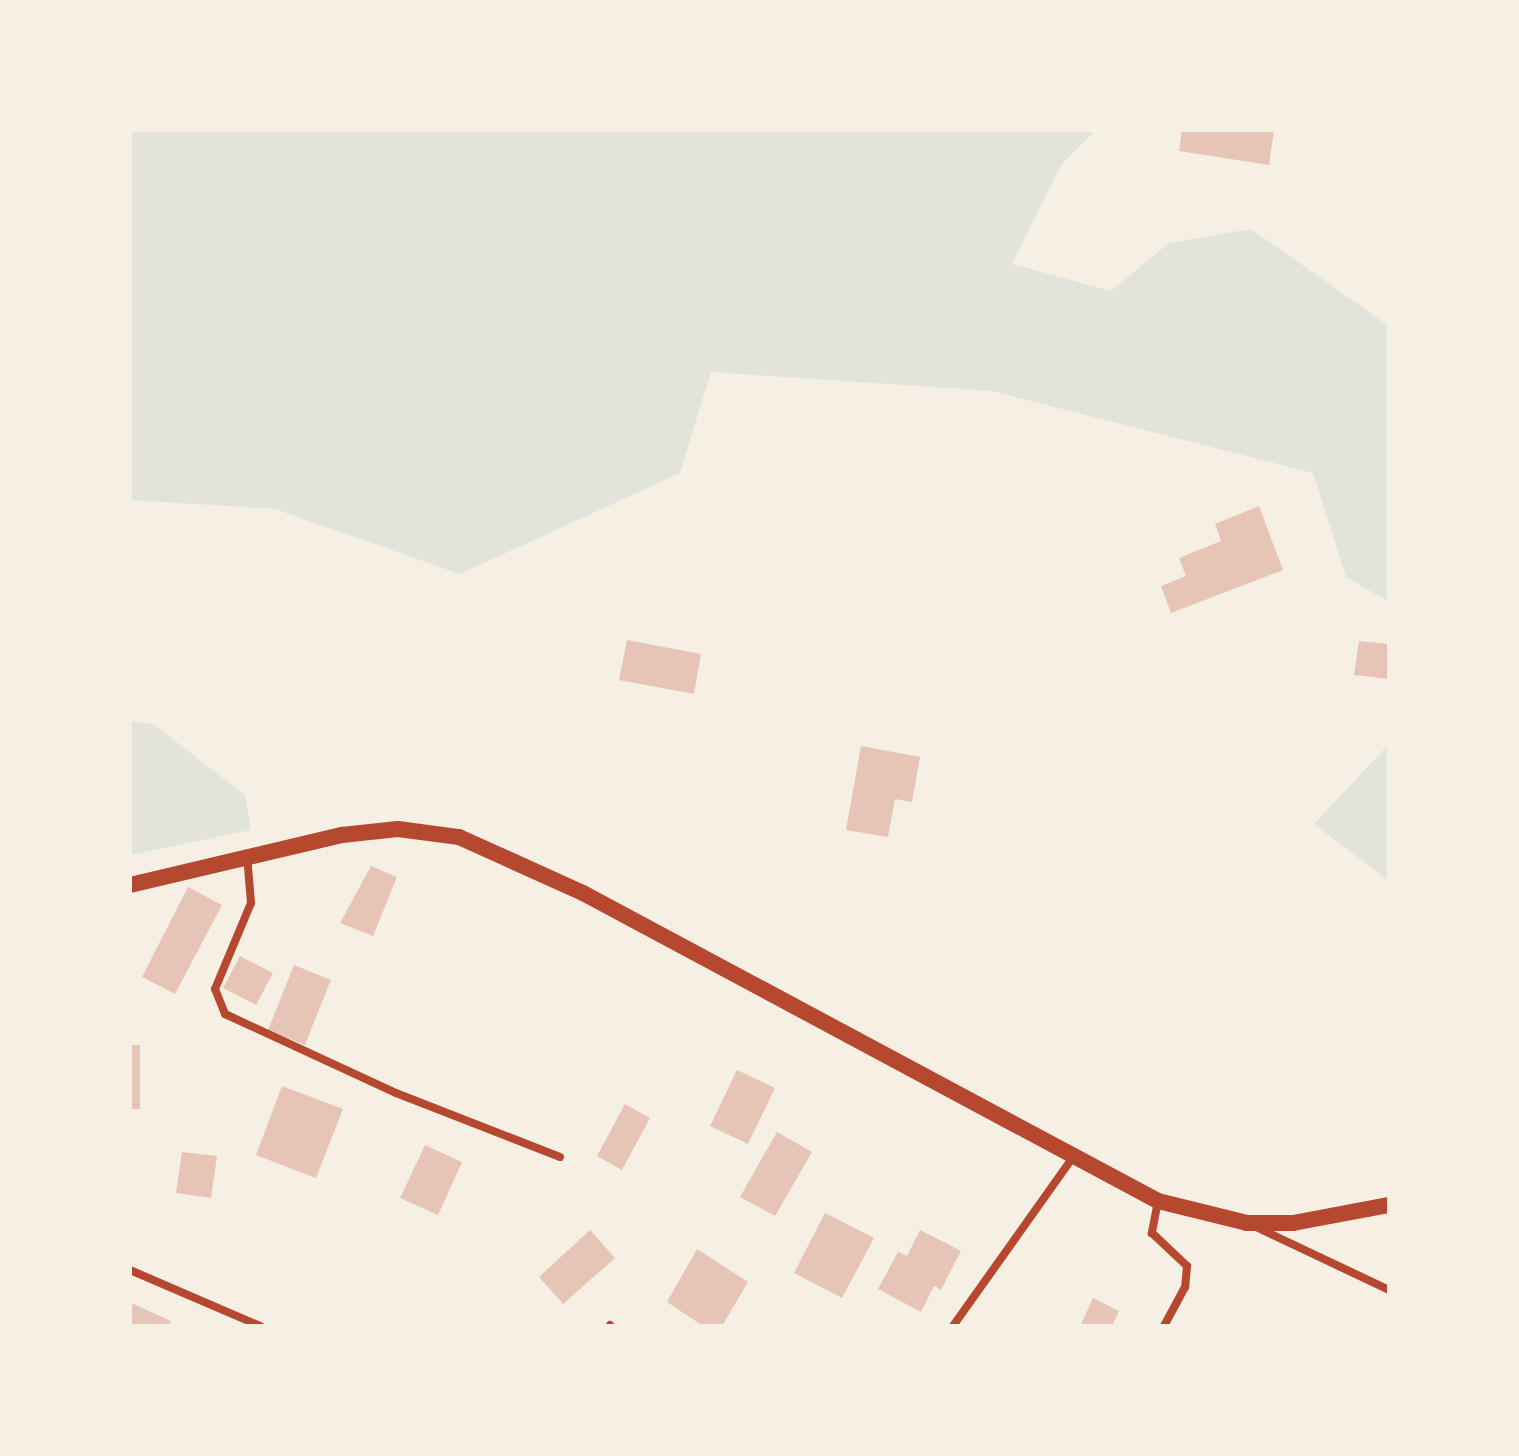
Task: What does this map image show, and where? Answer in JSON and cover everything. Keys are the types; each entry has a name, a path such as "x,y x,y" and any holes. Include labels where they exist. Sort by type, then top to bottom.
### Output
{"main road":[{"path":"130,885 247,855 398,829 477,842 583,893 1158,1201 1247,1223 1293,1223 1389,1205"}],"street":[{"path":"247,855 251,903 215,989 225,1014 396,1093 560,1157"},
{"path":"953,1326 1073,1157"},
{"path":"1158,1201 1152,1233 1187,1266 1185,1287 1164,1326"},
{"path":"1247,1223 1389,1290"},
{"path":"130,1270 260,1326"}],"shaded area":[{"path":"130,130 1096,130 1061,165 1012,264 1111,291 1169,243 1251,229 1389,326 1389,602 1346,577 1313,473 992,391 711,372 680,473 460,574 275,509 130,500"},
{"path":"130,721 153,724 245,795 251,830 130,855"},
{"path":"1389,744 1389,881 1314,824"}],"building":[{"path":"1182,130 1274,130 1269,165 1179,151"},
{"path":"1259,506 1283,570 1171,613 1161,586 1186,576 1179,558 1221,541 1215,524"},
{"path":"627,640 701,654 694,694 619,680"},
{"path":"1359,641 1389,644 1389,679 1354,675"},
{"path":"861,746 920,757 912,802 895,799 888,837 846,830"},
{"path":"371,866 397,877 373,936 340,923"},
{"path":"188,887 222,905 175,994 142,977"},
{"path":"240,956 273,973 256,1005 223,988"},
{"path":"294,965 331,980 305,1045 268,1030"},
{"path":"130,1045 140,1045 140,1109 130,1109"},
{"path":"737,1070 775,1088 748,1144 710,1126"},
{"path":"282,1086 343,1109 316,1178 256,1155"},
{"path":"625,1104 650,1118 622,1170 597,1156"},
{"path":"777,1132 812,1152 775,1216 740,1197"},
{"path":"425,1145 462,1162 438,1215 400,1198"},
{"path":"182,1152 217,1156 211,1198 176,1193"},
{"path":"825,1213 874,1238 842,1298 794,1273"},
{"path":"590,1230 615,1258 563,1304 539,1277"},
{"path":"920,1230 961,1251 941,1290 934,1286 921,1312 878,1289 898,1252 907,1256"},
{"path":"697,1249 748,1282 722,1326 703,1326 667,1302"},
{"path":"1093,1298 1119,1311 1112,1326 1080,1326"},
{"path":"131,1303 171,1321 169,1326 130,1326"}]}
